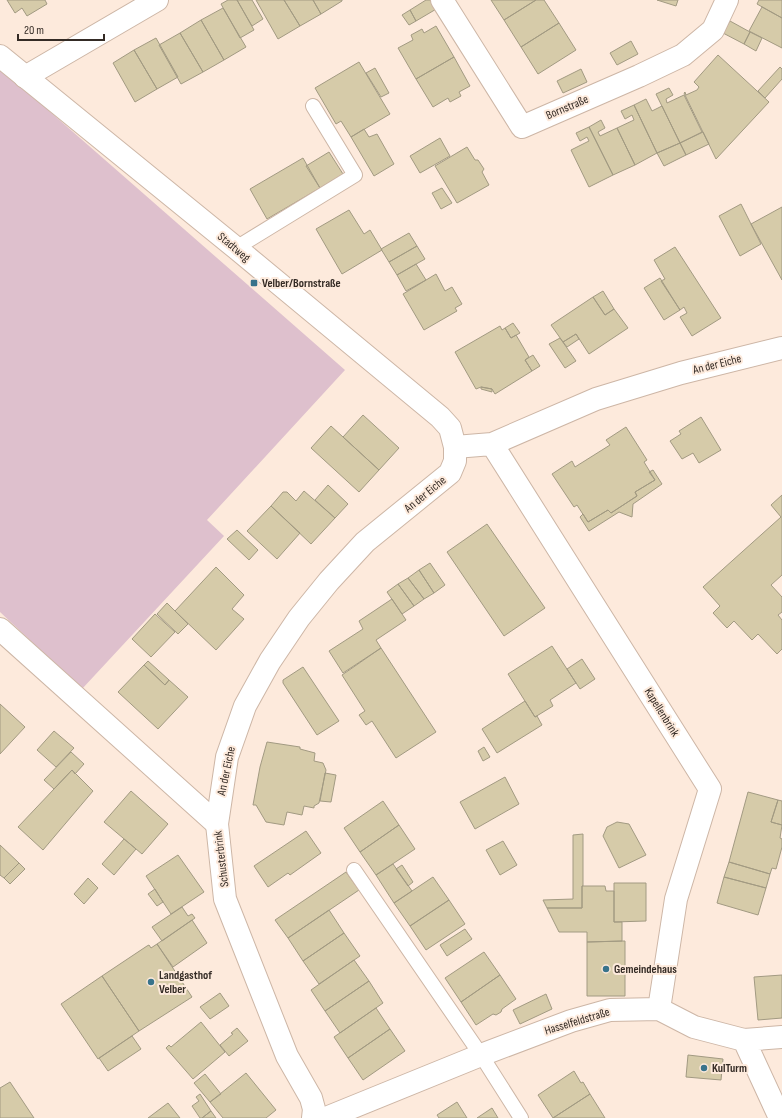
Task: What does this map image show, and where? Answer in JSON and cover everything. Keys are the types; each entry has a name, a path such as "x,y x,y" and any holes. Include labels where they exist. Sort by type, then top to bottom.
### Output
{"street":[{"path":"25,77 157,0"},
{"name":"Bornstraße","path":"442,0 522,127 639,76 683,55 713,30 728,0"},
{"name":"Stadtweg","path":"0,56 236,248 440,417 450,428 455,447"},
{"name":"An der Eiche","path":"216,824 227,757 245,706 270,661 300,618 329,581 365,542 450,473 455,462 455,447 492,444 596,399 680,373 782,348"},
{"name":"Kapellenbrink","path":"492,444 710,789 676,899 659,1009"},
{"name":"Schusterbrink","path":"0,629 216,824 225,899 287,1056 311,1098 314,1109 313,1118"},
{"name":"Hasselfeldstraße","path":"326,1118 571,1021 610,1010 659,1009 694,1027 744,1040 782,1037"},
{"path":"744,1040 780,1118"}],"lane":[{"path":"236,248 355,175 313,106"},
{"path":"354,870 481,1056 521,1118"}],"shaded area":[{"path":"0,68 345,370 207,520 224,536 82,689 0,612"}],"building":[{"path":"7,0 45,0 47,4 27,16 22,8 15,13"},
{"path":"228,0 237,0 254,30 240,38 221,4"},
{"path":"237,0 252,0 263,19 252,26"},
{"path":"256,0 284,0 300,26 278,39"},
{"path":"284,0 313,0 321,14 300,26"},
{"path":"313,0 342,0 342,1 321,14"},
{"path":"426,0 433,0 438,8 416,21 410,10"},
{"path":"491,0 536,0 504,20"},
{"path":"536,0 544,0 559,23 521,47 504,20"},
{"path":"657,0 678,0 676,6"},
{"path":"759,0 782,0 782,18 757,4"},
{"path":"762,7 782,18 782,48 749,31"},
{"path":"223,8 246,47 224,60 201,20"},
{"path":"410,10 416,21 409,25 402,15"},
{"path":"201,20 224,60 203,72 180,33"},
{"path":"730,21 750,32 744,44 723,33"},
{"path":"559,23 576,50 538,74 521,47"},
{"path":"436,26 454,57 416,79 398,48 413,40 411,35 422,29 424,33"},
{"path":"750,32 762,38 756,51 744,44"},
{"path":"180,33 203,72 181,84 159,45"},
{"path":"156,38 178,77 157,89 134,50"},
{"path":"631,41 638,54 617,65 610,53"},
{"path":"134,50 157,89 135,102 113,63"},
{"path":"718,55 769,102 716,159 684,93 685,92 686,95 697,90 699,87 694,82"},
{"path":"454,57 470,86 459,92 461,96 450,102 448,98 433,107 416,79"},
{"path":"359,62 390,114 351,137 341,121 336,124 315,88"},
{"path":"780,67 782,69 782,79 765,98 758,91"},
{"path":"375,68 389,93 381,97 366,73"},
{"path":"581,69 587,82 563,93 557,81"},
{"path":"669,88 673,95 666,99 667,103 684,95 702,132 680,143 656,94"},
{"path":"646,99 652,111 662,106 680,143 657,153 634,105"},
{"path":"634,105 657,153 635,165 617,128 634,120 632,115 625,119 621,111"},
{"path":"601,120 605,128 598,132 600,136 617,128 635,165 613,175 589,127"},
{"path":"589,127 613,175 589,187 571,150 589,141 587,137 580,141 576,133"},
{"path":"364,129 369,137 377,134 394,164 374,176 351,137"},
{"path":"703,132 709,144 686,155 680,143"},
{"path":"440,138 450,156 420,173 410,156"},
{"path":"680,143 686,155 664,166 657,153"},
{"path":"467,147 475,160 478,160 484,169 482,172 489,185 457,203 435,166"},
{"path":"329,152 343,174 320,188 306,166"},
{"path":"303,158 320,188 267,219 250,189"},
{"path":"442,188 452,203 441,209 432,193"},
{"path":"741,204 761,244 740,256 719,216"},
{"path":"782,207 782,280 751,224"},
{"path":"349,210 364,234 370,230 382,250 342,274 316,229"},
{"path":"409,233 417,246 389,262 381,249"},
{"path":"417,246 425,259 397,275 389,262"},
{"path":"675,247 721,318 692,336 680,317 687,313 684,307 680,310 661,281 665,279 654,260"},
{"path":"416,264 426,280 406,291 397,275"},
{"path":"436,274 445,291 452,287 462,304 455,308 457,311 424,330 403,294"},
{"path":"660,278 680,310 664,320 644,288"},
{"path":"603,291 614,309 605,315 593,297"},
{"path":"593,297 605,315 614,309 628,328 589,354 576,334 563,342 551,325"},
{"path":"513,323 520,333 511,338 505,328"},
{"path":"500,326 502,330 505,328 511,338 516,335 529,357 525,360 532,371 495,394 492,389 481,387 476,389 455,352"},
{"path":"576,334 579,339 567,347 563,342"},
{"path":"560,338 576,361 565,368 549,344"},
{"path":"533,355 540,366 532,371 525,360"},
{"path":"481,387 492,389 492,392 481,389"},
{"path":"363,415 399,448 379,470 343,437"},
{"path":"701,417 721,450 699,463 693,453 682,459 670,441 681,434 679,431"},
{"path":"331,426 379,470 359,492 311,448"},
{"path":"626,427 647,460 644,462 655,480 635,492 637,496 611,513 608,510 588,522 577,505 574,507 552,474 572,461 575,467 610,445 606,440"},
{"path":"653,470 662,484 633,504 632,517 619,512 589,531 580,517 583,514 588,522 608,510 611,513 637,496 635,492 655,480 649,472"},
{"path":"328,485 348,504 335,518 315,500"},
{"path":"304,491 335,518 311,544 271,506 283,492 287,492 296,501"},
{"path":"782,495 782,575 771,585 782,597 782,612 778,615 782,620 782,649 777,654 758,634 752,640 734,621 727,628 713,613 720,606 703,587 781,517 771,505"},
{"path":"271,506 300,533 277,559 247,531"},
{"path":"487,524 545,608 504,636 447,552"},
{"path":"237,530 258,550 249,560 227,539"},
{"path":"430,563 445,585 434,593 419,570"},
{"path":"216,567 244,595 232,609 244,619 216,650 175,611"},
{"path":"419,570 434,593 424,599 408,578"},
{"path":"408,578 424,599 414,606 398,584"},
{"path":"398,584 414,606 402,614 387,592"},
{"path":"392,599 406,620 376,640 381,648 343,673 329,651 363,629 359,621"},
{"path":"167,603 188,624 178,634 157,614"},
{"path":"155,614 175,632 151,657 132,639"},
{"path":"552,646 576,683 550,700 553,706 535,717 508,674"},
{"path":"381,648 436,732 396,758 372,721 366,725 359,715 365,711 342,675"},
{"path":"582,659 595,679 580,689 567,669"},
{"path":"148,661 169,680 165,685 144,665"},
{"path":"144,665 165,685 169,680 188,697 158,729 118,692"},
{"path":"303,667 339,721 317,735 283,683 283,680"},
{"path":"525,701 542,725 497,753 482,729"},
{"path":"0,704 25,727 0,754"},
{"path":"54,731 74,748 56,767 37,750"},
{"path":"267,742 300,747 300,749 315,753 314,761 323,763 326,770 319,803 314,806 314,808 304,806 302,815 287,812 284,825 266,822 256,805 253,805 260,767"},
{"path":"484,747 490,757 483,761 478,751"},
{"path":"71,752 84,764 75,774 72,770 54,789 44,780"},
{"path":"72,770 93,791 43,850 18,827"},
{"path":"325,773 336,775 331,802 320,801"},
{"path":"505,777 519,804 475,829 460,802"},
{"path":"131,791 168,824 142,854 104,822"},
{"path":"748,792 778,800 771,822 782,825 780,838 782,839 782,847 776,869 772,868 770,874 729,862"},
{"path":"778,800 782,801 782,825 771,822"},
{"path":"383,801 399,825 360,852 344,828"},
{"path":"617,822 629,824 646,855 619,868 603,836 607,827"},
{"path":"399,825 415,849 376,875 360,852"},
{"path":"306,831 321,853 290,875 288,873 268,887 254,866"},
{"path":"583,834 582,908 547,908 543,900 573,899 573,835"},
{"path":"124,839 136,849 114,875 102,864"},
{"path":"503,841 517,865 500,875 486,850"},
{"path":"0,845 19,863 4,878 0,875"},
{"path":"178,855 204,892 171,914 146,876"},
{"path":"729,862 770,874 766,888 724,877"},
{"path":"19,863 25,869 10,884 4,878"},
{"path":"393,864 412,891 394,903 376,875"},
{"path":"402,865 413,882 408,886 396,869"},
{"path":"346,872 359,890 288,938 275,920"},
{"path":"433,877 449,900 410,926 394,903"},
{"path":"724,877 766,888 758,915 717,903"},
{"path":"88,878 98,888 84,904 74,894"},
{"path":"614,883 646,883 646,921 614,922"},
{"path":"582,886 605,886 606,891 614,891 614,922 622,922 622,941 587,942 587,932 559,932 547,908 582,908"},
{"path":"155,889 163,902 157,906 148,894"},
{"path":"449,900 465,924 426,950 410,926"},
{"path":"182,907 188,916 192,914 195,918 162,941 152,927"},
{"path":"329,910 344,933 303,961 288,938"},
{"path":"192,920 207,943 173,967 157,944"},
{"path":"465,929 472,939 447,956 440,945"},
{"path":"344,933 360,956 319,984 303,961"},
{"name":"Gemeindehaus","path":"625,941 625,996 587,996 587,942"},
{"path":"157,944 192,997 139,1031 102,976 147,946 149,945 151,948"},
{"path":"484,952 500,975 461,1002 445,978"},
{"path":"354,960 369,981 325,1011 311,990"},
{"path":"500,975 516,999 502,1009 501,1012 496,1015 493,1014 476,1025 461,1002"},
{"path":"782,975 782,1018 758,1020 754,977"},
{"path":"102,976 139,1031 98,1059 61,1004"},
{"path":"369,981 383,1003 340,1033 325,1011"},
{"path":"220,993 229,1006 210,1019 200,1007"},
{"path":"546,994 552,1009 520,1024 513,1010"},
{"path":"376,1008 390,1029 348,1058 334,1037"},
{"path":"201,1022 225,1052 193,1079 166,1048 169,1045 171,1047"},
{"path":"237,1028 248,1041 229,1056 220,1045 233,1034 231,1033"},
{"path":"390,1029 405,1051 363,1080 348,1058"},
{"path":"132,1036 141,1049 108,1071 99,1058"},
{"name":"KulTurm","path":"688,1055 723,1059 721,1080 686,1077"},
{"path":"574,1071 590,1094 553,1118 538,1095"},
{"path":"246,1073 276,1110 266,1118 223,1118 210,1102"},
{"path":"205,1074 221,1094 210,1102 194,1083"},
{"path":"10,1082 34,1118 0,1118 0,1088"},
{"path":"200,1094 211,1111 202,1118 200,1118 192,1106 199,1101 196,1097"},
{"path":"590,1094 605,1118 553,1118"},
{"path":"457,1102 467,1118 439,1118 437,1115"},
{"path":"168,1103 180,1118 148,1118"},
{"path":"492,1108 498,1118 477,1118"},
{"path":"211,1111 216,1118 202,1118"}],"place":[{"name":"Velber/Bornstraße","path":"254,283"},
{"name":"Gemeindehaus","path":"606,969"},
{"name":"Landgasthof Velber","path":"151,982"},
{"name":"KulTurm","path":"704,1068"}]}
